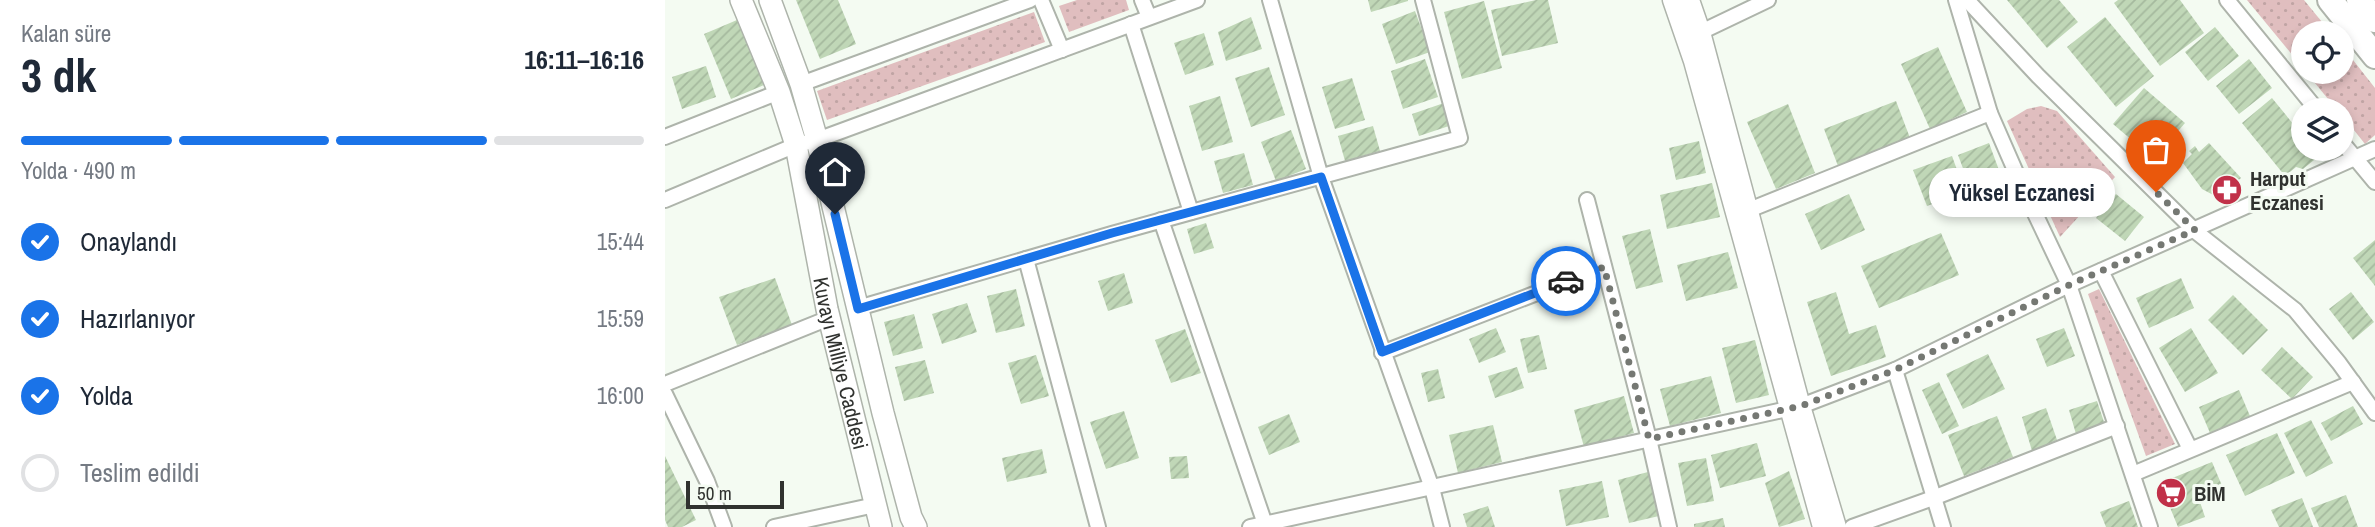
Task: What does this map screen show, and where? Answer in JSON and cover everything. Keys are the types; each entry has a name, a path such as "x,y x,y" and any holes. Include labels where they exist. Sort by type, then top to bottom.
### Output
{"highway":[{"path":"2330,0 2375,56"},
{"path":"2359,0 2375,20"}],"main road":[{"name":"Kuvayı Milliye Caddesi","path":"741,0 779,92 806,143 858,309 883,413 916,527"},
{"name":"Kuvayı Milliye Caddesi","path":"770,0 801,84 829,318 881,527"}],"street":[{"path":"801,84 1030,0"},
{"path":"1041,0 1062,50"},
{"path":"1142,0 1149,17"},
{"path":"665,200 806,143 1197,0"},
{"path":"1270,0 1321,177 1432,488 1442,527"},
{"path":"858,309 1161,220 1460,138 1423,0"},
{"path":"1672,0 1693,61 1795,407 1837,527"},
{"path":"1690,0 1749,210 1822,527"},
{"path":"1701,32 1768,0"},
{"path":"1957,0 1990,113 2069,285 2151,527"},
{"path":"1967,0 2038,76 2195,230 2295,310 2375,413"},
{"path":"2227,0 2307,98"},
{"path":"1131,24 1191,212"},
{"path":"665,137 779,92"},
{"path":"1749,210 1990,113"},
{"path":"1250,527 1292,522 1795,407 1895,370 2069,285 2375,149"},
{"path":"2355,158 2375,182"},
{"path":"1587,200 1669,527"},
{"path":"1161,220 1265,524"},
{"path":"1026,259 1098,527"},
{"path":"1382,352 1604,267"},
{"path":"2101,271 2190,449"},
{"path":"665,384 829,318"},
{"path":"1895,370 1943,527"},
{"path":"2133,474 2353,382"},
{"path":"665,394 707,481 724,527"},
{"path":"1852,527 2117,426"},
{"path":"773,527 875,505"}],"shaded area":[{"path":"1077,0 1126,0 1129,10 1069,32 1059,6"},
{"path":"2247,0 2304,0 2321,21 2291,21 2291,53"},
{"path":"1034,12 1045,42 827,120 817,91"},
{"path":"2354,61 2375,88 2375,135 2365,144 2354,130 2354,98 2327,98 2316,84 2354,84"},
{"path":"2041,106 2057,111 2115,177 2060,237 2007,121 2027,109"},
{"path":"2099,289 2175,444 2146,456 2088,294"}],"building":[{"path":"796,0 838,0 856,44 820,59"},
{"path":"1368,0 1408,0 1408,1 1371,12"},
{"path":"1548,0 1558,43 1502,56 1491,10"},
{"path":"2007,0 2059,0 2078,22 2047,48"},
{"path":"2118,0 2180,0 2204,33 2160,66 2114,3"},
{"path":"1484,1 1502,68 1462,79 1444,12"},
{"path":"1415,11 1430,52 1396,64 1382,24"},
{"path":"1251,17 1262,49 1226,61 1218,32"},
{"path":"2105,17 2154,76 2116,107 2067,47"},
{"path":"737,20 764,85 731,99 704,34"},
{"path":"2215,27 2239,56 2208,81 2185,52"},
{"path":"1204,33 1214,65 1185,75 1174,43"},
{"path":"1938,47 1967,112 1930,129 1901,64"},
{"path":"1425,59 1438,97 1403,109 1391,71"},
{"path":"2249,59 2272,88 2239,114 2216,86"},
{"path":"706,66 716,97 682,109 672,77"},
{"path":"1269,67 1285,115 1251,127 1235,78"},
{"path":"1352,78 1365,120 1335,129 1322,87"},
{"path":"2144,88 2185,123 2154,159 2113,124"},
{"path":"1220,96 1233,142 1202,151 1189,106"},
{"path":"2272,98 2291,121 2291,161 2313,161 2303,169 2296,167 2285,176 2242,123"},
{"path":"1896,101 1910,138 1838,166 1824,129"},
{"path":"1444,103 1452,125 1419,136 1412,114"},
{"path":"1788,104 1815,173 1776,189 1747,122"},
{"path":"1373,126 1380,151 1345,161 1338,136"},
{"path":"1291,130 1306,169 1276,181 1261,142"},
{"path":"1699,141 1706,173 1676,180 1669,148"},
{"path":"1989,143 2010,200 1979,211 1958,155"},
{"path":"2209,143 2241,178 2217,197 2202,189 2183,163 2192,154 2189,151 2195,146 2199,152"},
{"path":"1244,153 1253,185 1223,193 1214,161"},
{"path":"1952,156 1965,192 1927,206 1913,170"},
{"path":"1712,183 1720,217 1667,229 1660,195"},
{"path":"1849,194 1865,230 1821,250 1805,214"},
{"path":"2116,194 2144,217 2125,241 2096,218"},
{"path":"1206,223 1214,248 1194,254 1187,229"},
{"path":"1650,229 1663,282 1636,289 1622,236"},
{"path":"1941,233 1959,275 1879,308 1861,266"},
{"path":"2375,240 2375,286 2353,258"},
{"path":"1728,252 1738,288 1686,301 1677,265"},
{"path":"1124,273 1133,303 1108,311 1098,281"},
{"path":"775,278 792,325 737,345 719,297"},
{"path":"2181,278 2194,308 2149,328 2136,298"},
{"path":"1016,289 1025,326 996,333 987,296"},
{"path":"1836,292 1849,334 1876,325 1886,357 1831,376 1807,302"},
{"path":"2351,292 2374,322 2353,340 2329,309"},
{"path":"2233,295 2268,330 2243,355 2208,320"},
{"path":"967,303 977,332 942,344 932,314"},
{"path":"914,314 923,348 893,356 884,322"},
{"path":"1496,328 1506,352 1479,363 1469,339"},
{"path":"2064,328 2075,356 2047,367 2036,339"},
{"path":"2191,328 2218,373 2185,392 2159,348"},
{"path":"1185,329 1201,373 1171,383 1155,340"},
{"path":"1539,335 1547,369 1528,373 1520,339"},
{"path":"1755,340 1769,395 1736,403 1722,348"},
{"path":"2282,347 2313,377 2292,399 2261,370"},
{"path":"1988,354 2005,389 1963,409 1946,374"},
{"path":"1036,355 1049,396 1021,404 1008,363"},
{"path":"925,360 934,393 904,401 895,367"},
{"path":"1517,367 1524,388 1495,398 1488,376"},
{"path":"1438,369 1445,398 1428,402 1421,373"},
{"path":"1711,376 1721,413 1670,426 1660,389"},
{"path":"1939,382 1959,426 1942,434 1922,390"},
{"path":"2239,390 2250,416 2210,433 2199,407"},
{"path":"1624,396 1634,433 1584,447 1574,410"},
{"path":"2097,401 2105,425 2076,434 2069,410"},
{"path":"2353,406 2363,424 2331,441 2321,423"},
{"path":"2046,408 2057,440 2032,451 2022,417"},
{"path":"1124,411 1139,458 1106,469 1090,422"},
{"path":"1289,414 1300,442 1269,455 1258,427"},
{"path":"1997,416 2013,457 1964,476 1948,435"},
{"path":"2311,420 2333,463 2306,477 2284,433"},
{"path":"1493,425 1502,462 1458,473 1449,435"},
{"path":"2277,433 2295,473 2245,496 2226,455"},
{"path":"1757,443 1766,476 1720,488 1711,455"},
{"path":"1042,449 1047,473 1007,482 1002,458"},
{"path":"665,456 696,520 682,527 668,527 665,520"},
{"path":"1187,456 1189,478 1171,479 1169,457"},
{"path":"1706,458 1714,501 1687,506 1678,463"},
{"path":"2212,462 2223,488 2199,499 2205,517 2178,527 2160,483"},
{"path":"1789,471 1805,519 1779,527 1765,483"},
{"path":"1648,472 1659,516 1629,523 1618,480"},
{"path":"1602,481 1609,517 1566,526 1559,490"},
{"path":"2346,495 2358,527 2319,527 2311,508"},
{"path":"2302,498 2313,527 2279,527 2271,510"},
{"path":"2129,501 2138,527 2106,527 2100,512"},
{"path":"1488,506 1495,527 1467,527 1463,514"},
{"path":"1723,518 1725,527 1694,527 1694,524"}],"way so far":[{"path":"1566,281 1604,267 1649,439 1801,406 1895,370 2069,285 2195,230 2156,192"}],"place":[{"name":"Harput Eczanesi","path":"2227,190"},
{"name":"Yüksel Eczanesi","path":"2156,192"},
{"name":"BİM","path":"2171,493"}],"route":[{"path":"835,214 858,309 1112,233 1321,177 1382,352 1566,281"}]}
